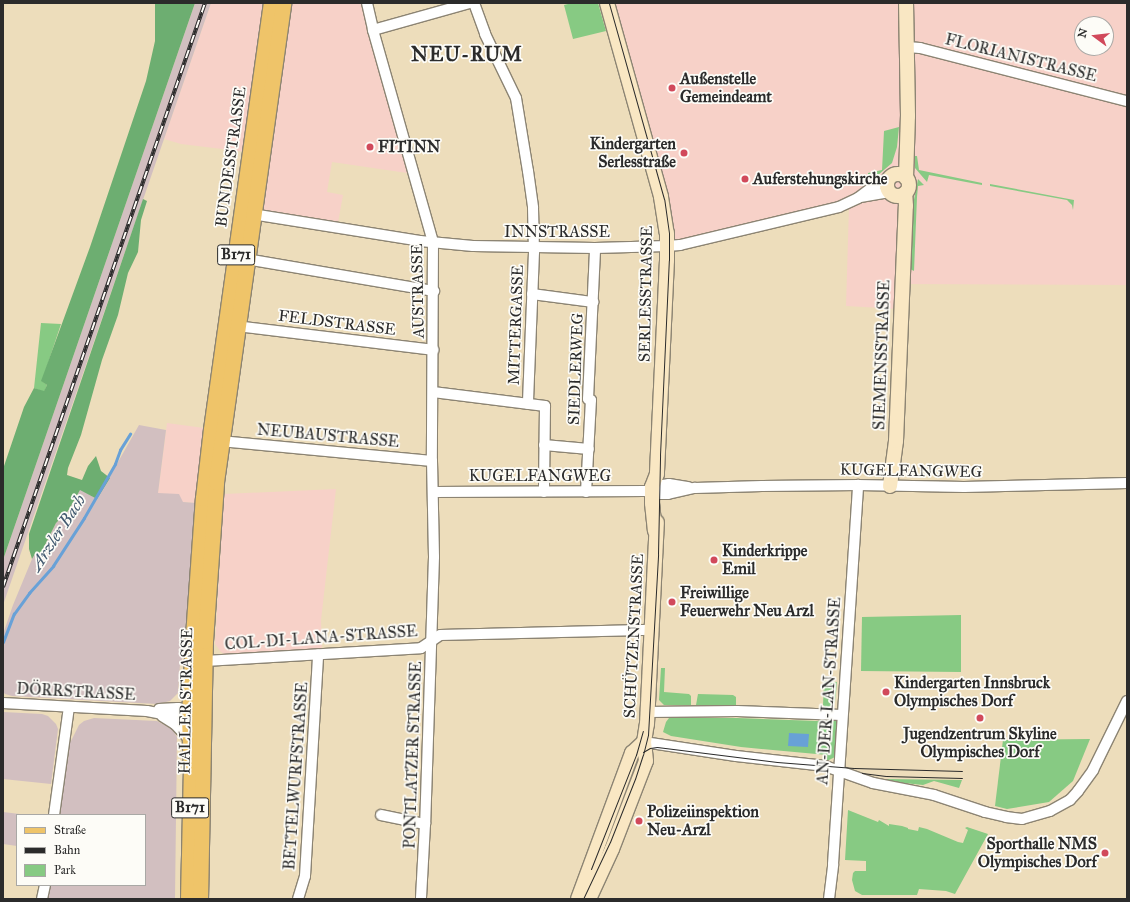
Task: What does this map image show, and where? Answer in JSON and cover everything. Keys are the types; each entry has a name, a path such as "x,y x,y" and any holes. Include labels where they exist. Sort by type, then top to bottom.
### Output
{"main road":[{"name":"BUNDESSTRASSE","path":"208,505 211,429 271,3"},
{"name":"BUNDESSTRASSE","path":"208,505 220,441 283,3"},
{"name":"HALLER STRASSE","path":"188,899 190,740 205,661 208,575 208,505"},
{"name":"HALLER STRASSE","path":"200,899 194,714 208,505"}],"street":[{"name":"AUSTRASSE","path":"367,3 373,30 433,242 434,350 432,461 434,492"},
{"path":"373,30 470,3"},
{"name":"MITTERGASSE","path":"474,3 485,34 516,98 533,208 534,248 528,404"},
{"name":"SERLESSTRASSE","path":"607,3 661,197 667,246 655,487"},
{"name":"SIEMENSSTRASSE","path":"890,486 896,434 904,225 896,186 908,147 906,3"},
{"name":"FLORIANISTRASSE","path":"907,47 920,48 1127,101"},
{"name":"INNSTRASSE","path":"252,214 433,242 534,248 667,246 680,245 839,207 858,198 874,186 896,186"},
{"name":"SIEDLERWEG","path":"586,492 591,400 588,399 595,248"},
{"path":"246,259 434,291"},
{"path":"532,294 593,302"},
{"name":"FELDSTRASSE","path":"236,326 434,350"},
{"name":"MITTERGASSE","path":"433,392 546,406 544,492"},
{"name":"NEUBAUSTRASSE","path":"220,441 432,461"},
{"path":"544,445 589,448"},
{"name":"KUGELFANGWEG","path":"434,492 586,492 655,487 695,488 858,485 964,487 1127,483"},
{"name":"AN-DER-LAN-STRASSE","path":"829,899 833,864 858,485"},
{"name":"SCHÜTZENSTRASSE","path":"589,899 612,849 646,761 644,742 648,712 652,630 655,487"},
{"name":"PONTLATZER STRASSE","path":"421,899 426,824 432,641 435,541 434,492"},
{"name":"COL-DI-LANA-STRASSE","path":"205,661 421,648 440,635 652,630"},
{"name":"BETTELWURFSTRASSE","path":"298,899 306,869 318,654"},
{"path":"644,742 736,756 825,766 873,783 934,795 1006,817 1022,818 1038,815 1060,807 1078,791 1093,770 1127,701"},
{"name":"DÖRRSTRASSE","path":"3,703 194,714"},
{"path":"54,814 69,708"},
{"name":"DÖRRSTRASSE","path":"147,711 178,708 194,714"},
{"path":"648,712 737,711 842,715"},
{"name":"DÖRRSTRASSE","path":"157,712 175,724 190,740"},
{"name":"SCHÜTZENSTRASSE","path":"578,899 632,754 644,742"},
{"path":"381,815 426,824"},
{"path":"42,899 44,886"}],"shaded area":[{"path":"195,3 211,3 3,605 3,560"},
{"path":"211,3 367,3 414,174 332,162 327,192 343,195 337,228 261,216 255,153 181,144 164,139"},
{"path":"602,3 1127,3 1127,285 900,284 898,309 846,306 849,207 667,246"},
{"path":"167,423 204,428 196,503 183,502 158,493"},
{"path":"139,425 166,430 158,493 179,494 183,502 196,503 183,656 180,665 178,693 170,701 157,704 12,696 5,694 3,692 3,634 32,559 36,551 41,553 56,523 68,511 80,489 97,499"},
{"path":"336,489 321,620 322,650 226,655 221,652 215,644 224,494"},
{"path":"3,712 42,714 48,716 56,724 58,729 51,784 3,779"},
{"path":"94,718 157,721 172,729 177,737 175,899 42,899 45,886 146,886 146,814 54,814 62,750 71,741 79,725 84,721"},
{"path":"3,812 20,814 16,814 16,846 3,844"}],"green space":[{"path":"155,3 195,3 3,560 3,469 24,407 34,388 44,391 47,385 41,381 90,247 146,81 155,41"},
{"path":"572,3 598,3 606,31 573,39 564,5"},
{"path":"899,127 897,147 892,163 877,176 868,179 868,173 882,170 884,131"},
{"path":"915,156 917,156 919,170 982,183 982,185 929,175 927,182 915,168"},
{"path":"918,179 924,185 918,186 914,271 910,269 911,215"},
{"path":"990,184 1074,200 1073,210 1072,205 1067,200 990,186"},
{"path":"143,199 147,201 141,220 138,252 128,273 118,315 102,360 81,435 68,468 67,475 82,480 88,466 96,456 101,471 110,478 97,499 80,490 68,511 56,523 41,553 36,552 32,559 29,549 29,534"},
{"path":"41,323 61,324 42,381 47,385 44,392 34,388"},
{"path":"961,615 961,672 861,671 862,617"},
{"path":"661,668 665,668 664,692 689,694 691,696 691,705 664,705 659,700"},
{"path":"824,681 837,682 835,702 827,709 823,705"},
{"path":"698,694 733,695 736,697 736,705 696,705"},
{"path":"835,717 838,720 835,757 829,760 827,760 827,755 741,747 671,736 663,732 669,718 737,718 818,721 821,719"},
{"path":"1090,739 1073,781 1049,802 1007,809 995,806 1003,740"},
{"path":"884,779 962,780 959,788 934,781 923,785 885,781"},
{"path":"848,810 878,822 879,820 889,826 889,824 902,826 918,831 919,827 963,843 968,830 965,828 967,827 988,834 955,894 946,891 919,889 917,895 862,895 855,891 852,880 853,873 855,871 866,871 866,861 845,860"}],"water":[{"path":"789,733 809,734 808,747 788,746"}],"waterway":[{"name":"Arzler Bach","path":"3,642 14,614 29,593 53,566 84,518 115,464 120,450 130,434"}],"tram line":[{"path":"583,899 610,842 635,779 648,735 658,554 660,455 669,260 669,233 664,199 609,3"},
{"path":"591,869 636,755 643,731"},
{"path":"643,752 650,748 657,747 777,762 854,768 962,771"},
{"path":"862,773 886,776 962,778"}],"railway":[{"path":"3,587 205,3"}],"place":[{"name":"Außenstelle Gemeindeamt","path":"672,88"},
{"name":"FITINN","path":"370,147"},
{"name":"Kindergarten Serlesstraße","path":"684,153"},
{"name":"Auferstehungskirche","path":"745,179"},
{"name":"Kinderkrippe Emil","path":"714,560"},
{"name":"Freiwillige Feuerwehr Neu Arzl","path":"672,602"},
{"name":"Kindergarten Innsbruck Olympisches Dorf","path":"886,692"},
{"name":"Jugendzentrum Skyline Olympisches Dorf","path":"980,718"},
{"name":"Polizeiinspektion Neu-Arzl","path":"639,821"},
{"name":"Sporthalle NMS Olympisches Dorf","path":"1105,853"}],"district":[{"name":"NEU-RUM","path":"467,54"}]}
